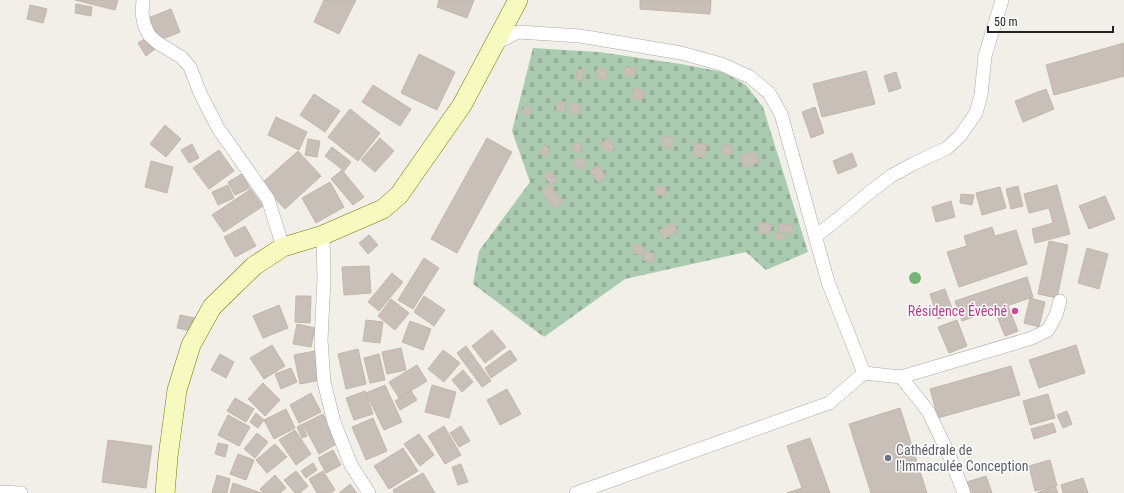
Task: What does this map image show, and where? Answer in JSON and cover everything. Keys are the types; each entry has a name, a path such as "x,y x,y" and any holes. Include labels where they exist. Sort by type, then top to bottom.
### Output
{"street":[{"path":"143,0 143,19 149,35 158,43 181,57 190,67 200,93 218,128 268,199 283,247"},
{"path":"165,493 177,390 191,345 212,307 254,266 283,247 322,234 383,209 399,195 462,105 518,0"},
{"path":"816,236 891,176 947,148 960,136 976,113 981,96 985,56 1002,0"},
{"path":"493,45 518,32 580,36 681,53 721,64 750,77 769,93 781,114 828,282 864,373"},
{"path":"322,234 324,279 322,340 324,382 334,422 351,465 369,493"},
{"path":"579,492 829,402 864,373 901,377 1032,338 1048,330 1056,315 1060,301"},
{"path":"901,377 928,411 950,457 964,493"},
{"path":"0,492 21,493"}],"green space":[{"path":"533,48 599,52 681,64 723,72 746,85 763,107 808,252 766,270 746,252 625,279 544,337 473,284 479,251 530,182 512,131"}],"building":[{"path":"75,0 118,0 115,10"},
{"path":"324,0 356,0 339,34 314,22"},
{"path":"439,0 474,0 467,18 437,7"},
{"path":"640,0 711,0 710,14 640,9"},
{"path":"76,4 92,7 91,16 75,13"},
{"path":"30,5 47,9 43,23 27,19"},
{"path":"171,9 180,32 157,41 148,18"},
{"path":"148,37 155,49 146,56 138,43"},
{"path":"1124,43 1124,76 1054,95 1046,65"},
{"path":"419,54 455,72 437,110 401,93"},
{"path":"625,67 636,68 635,77 624,75"},
{"path":"578,69 584,70 582,81 576,80"},
{"path":"597,69 608,70 606,80 596,78"},
{"path":"866,71 875,104 822,117 813,84"},
{"path":"896,72 901,88 889,92 884,76"},
{"path":"373,85 411,109 400,126 362,102"},
{"path":"634,88 644,91 642,100 632,98"},
{"path":"1046,89 1054,109 1023,122 1015,101"},
{"path":"314,94 340,111 325,132 300,115"},
{"path":"558,101 566,102 564,112 556,111"},
{"path":"572,103 581,105 579,115 569,112"},
{"path":"524,106 532,108 530,115 522,114"},
{"path":"815,107 824,133 811,138 802,112"},
{"path":"350,109 380,133 358,161 328,137"},
{"path":"276,117 307,132 299,150 268,135"},
{"path":"165,125 181,139 166,157 150,144"},
{"path":"663,136 674,138 671,148 661,146"},
{"path":"380,138 394,151 375,172 361,160"},
{"path":"487,138 512,152 457,253 431,239"},
{"path":"608,138 615,148 607,154 600,144"},
{"path":"308,139 320,141 317,157 305,155"},
{"path":"574,143 582,144 580,153 572,151"},
{"path":"695,143 707,145 704,158 692,155"},
{"path":"192,144 199,158 189,163 181,150"},
{"path":"723,144 733,147 731,155 721,153"},
{"path":"544,145 550,149 545,157 539,153"},
{"path":"332,147 351,162 344,171 325,156"},
{"path":"219,150 234,171 209,189 193,168"},
{"path":"298,151 321,176 285,209 261,184"},
{"path":"754,151 759,162 745,168 740,156"},
{"path":"852,153 857,166 838,174 833,161"},
{"path":"576,158 586,160 583,170 574,167"},
{"path":"151,161 173,167 167,193 145,187"},
{"path":"598,165 606,176 598,182 590,171"},
{"path":"342,170 364,197 353,205 331,179"},
{"path":"550,171 557,180 551,185 544,176"},
{"path":"242,174 250,188 235,195 228,182"},
{"path":"330,182 344,207 316,223 302,198"},
{"path":"549,184 563,202 555,209 541,191"},
{"path":"228,185 234,198 218,205 212,192"},
{"path":"1057,185 1070,234 1035,243 1032,229 1053,223 1049,208 1029,213 1024,194"},
{"path":"656,186 666,188 665,196 655,194"},
{"path":"1018,186 1023,206 1011,209 1006,189"},
{"path":"1000,187 1006,208 982,215 976,193"},
{"path":"251,189 263,206 224,232 212,215"},
{"path":"961,194 974,195 972,205 960,203"},
{"path":"1105,196 1115,219 1089,229 1079,206"},
{"path":"951,201 955,217 936,222 932,207"},
{"path":"760,222 772,225 769,235 758,232"},
{"path":"674,223 678,232 663,239 659,230"},
{"path":"780,223 793,226 791,234 778,231"},
{"path":"245,226 256,246 235,257 224,237"},
{"path":"992,227 995,236 1016,230 1027,264 959,287 947,252 967,246 964,236"},
{"path":"776,233 785,235 784,241 775,239"},
{"path":"369,235 378,245 368,254 359,243"},
{"path":"1049,241 1068,245 1057,298 1038,294"},
{"path":"635,244 644,247 642,255 633,253"},
{"path":"1087,248 1108,254 1099,289 1078,283"},
{"path":"645,251 655,254 653,262 643,260"},
{"path":"424,258 439,268 413,309 398,300"},
{"path":"369,266 371,293 344,295 342,267"},
{"path":"392,273 403,282 379,311 368,302"},
{"path":"1027,277 1033,297 962,321 955,301"},
{"path":"945,289 954,314 938,319 930,294"},
{"path":"296,296 311,296 310,323 295,322"},
{"path":"424,296 445,310 434,326 414,312"},
{"path":"1030,298 1045,302 1039,327 1024,323"},
{"path":"391,299 409,313 395,330 378,316"},
{"path":"279,305 288,328 263,338 253,316"},
{"path":"1008,306 1018,331 1005,336 995,311"},
{"path":"180,315 195,318 192,331 177,328"},
{"path":"366,320 383,322 380,343 363,341"},
{"path":"957,320 967,346 949,353 938,327"},
{"path":"410,321 431,329 423,350 402,342"},
{"path":"297,324 315,328 311,347 293,344"},
{"path":"492,330 506,347 485,363 472,346"},
{"path":"272,345 285,366 264,379 250,358"},
{"path":"1076,345 1085,373 1039,388 1029,360"},
{"path":"466,346 491,381 482,387 457,353"},
{"path":"401,348 406,370 387,374 382,352"},
{"path":"358,349 366,384 346,389 338,354"},
{"path":"443,350 460,363 444,382 428,369"},
{"path":"510,350 517,360 491,378 485,368"},
{"path":"315,351 321,380 300,384 294,355"},
{"path":"220,354 234,362 226,378 211,370"},
{"path":"379,354 385,380 370,383 364,358"},
{"path":"417,365 427,381 399,398 389,382"},
{"path":"1011,366 1020,395 938,418 930,389"},
{"path":"291,368 297,382 281,389 275,374"},
{"path":"463,370 473,382 462,392 452,380"},
{"path":"263,383 280,400 265,416 248,399"},
{"path":"385,385 402,422 384,430 366,393"},
{"path":"432,385 456,392 449,418 425,412"},
{"path":"507,389 521,414 500,425 487,400"},
{"path":"365,391 373,414 354,420 346,398"},
{"path":"411,391 417,400 400,410 395,401"},
{"path":"311,393 321,412 299,423 290,405"},
{"path":"1048,394 1055,418 1030,425 1023,401"},
{"path":"235,398 254,409 246,422 227,411"},
{"name":"Cathédrale de l'Immaculée Conception","path":"900,408 927,493 871,493 849,424"},
{"path":"286,409 295,428 274,439 264,420"},
{"path":"1067,411 1072,424 1063,428 1057,415"},
{"path":"256,413 264,420 258,428 250,422"},
{"path":"323,414 338,443 319,454 303,424"},
{"path":"228,415 250,427 239,446 218,435"},
{"path":"373,418 387,451 366,460 352,427"},
{"path":"1053,423 1056,432 1034,439 1031,429"},
{"path":"302,424 307,436 302,438 297,427"},
{"path":"444,426 461,455 445,464 428,436"},
{"path":"461,426 470,441 459,447 450,433"},
{"path":"295,430 311,454 296,465 279,440"},
{"path":"257,433 268,442 255,458 244,449"},
{"path":"419,434 434,455 420,466 404,444"},
{"path":"810,438 830,493 787,493 802,488 787,446"},
{"path":"108,440 152,446 146,488 102,482"},
{"path":"218,443 228,445 225,457 215,454"},
{"path":"275,444 287,457 267,473 256,460"},
{"path":"403,448 418,471 389,489 374,466"},
{"path":"333,450 341,465 326,473 318,458"},
{"path":"238,454 254,460 246,480 230,474"},
{"path":"1050,460 1057,486 1035,491 1029,466"},
{"path":"313,463 317,470 306,478 301,471"},
{"path":"461,464 468,482 458,485 452,467"},
{"path":"296,471 308,486 300,493 295,493 284,480"},
{"path":"323,471 335,490 331,493 317,493 309,479"},
{"path":"423,473 435,493 394,493 393,490"},
{"path":"217,475 230,479 227,493 212,493"},
{"path":"275,475 286,488 280,493 263,493 260,489"},
{"path":"986,476 992,493 968,493 964,483"},
{"path":"1083,478 1088,493 1063,493 1061,485"},
{"path":"233,483 261,493 230,493"},
{"path":"350,484 357,493 339,493"},
{"path":"1055,486 1058,493 1037,493"}],"place":[{"name":"Résidence Évêché","path":"1015,311"},
{"name":"Cathédrale de l'Immaculée Conception","path":"888,458"}]}
